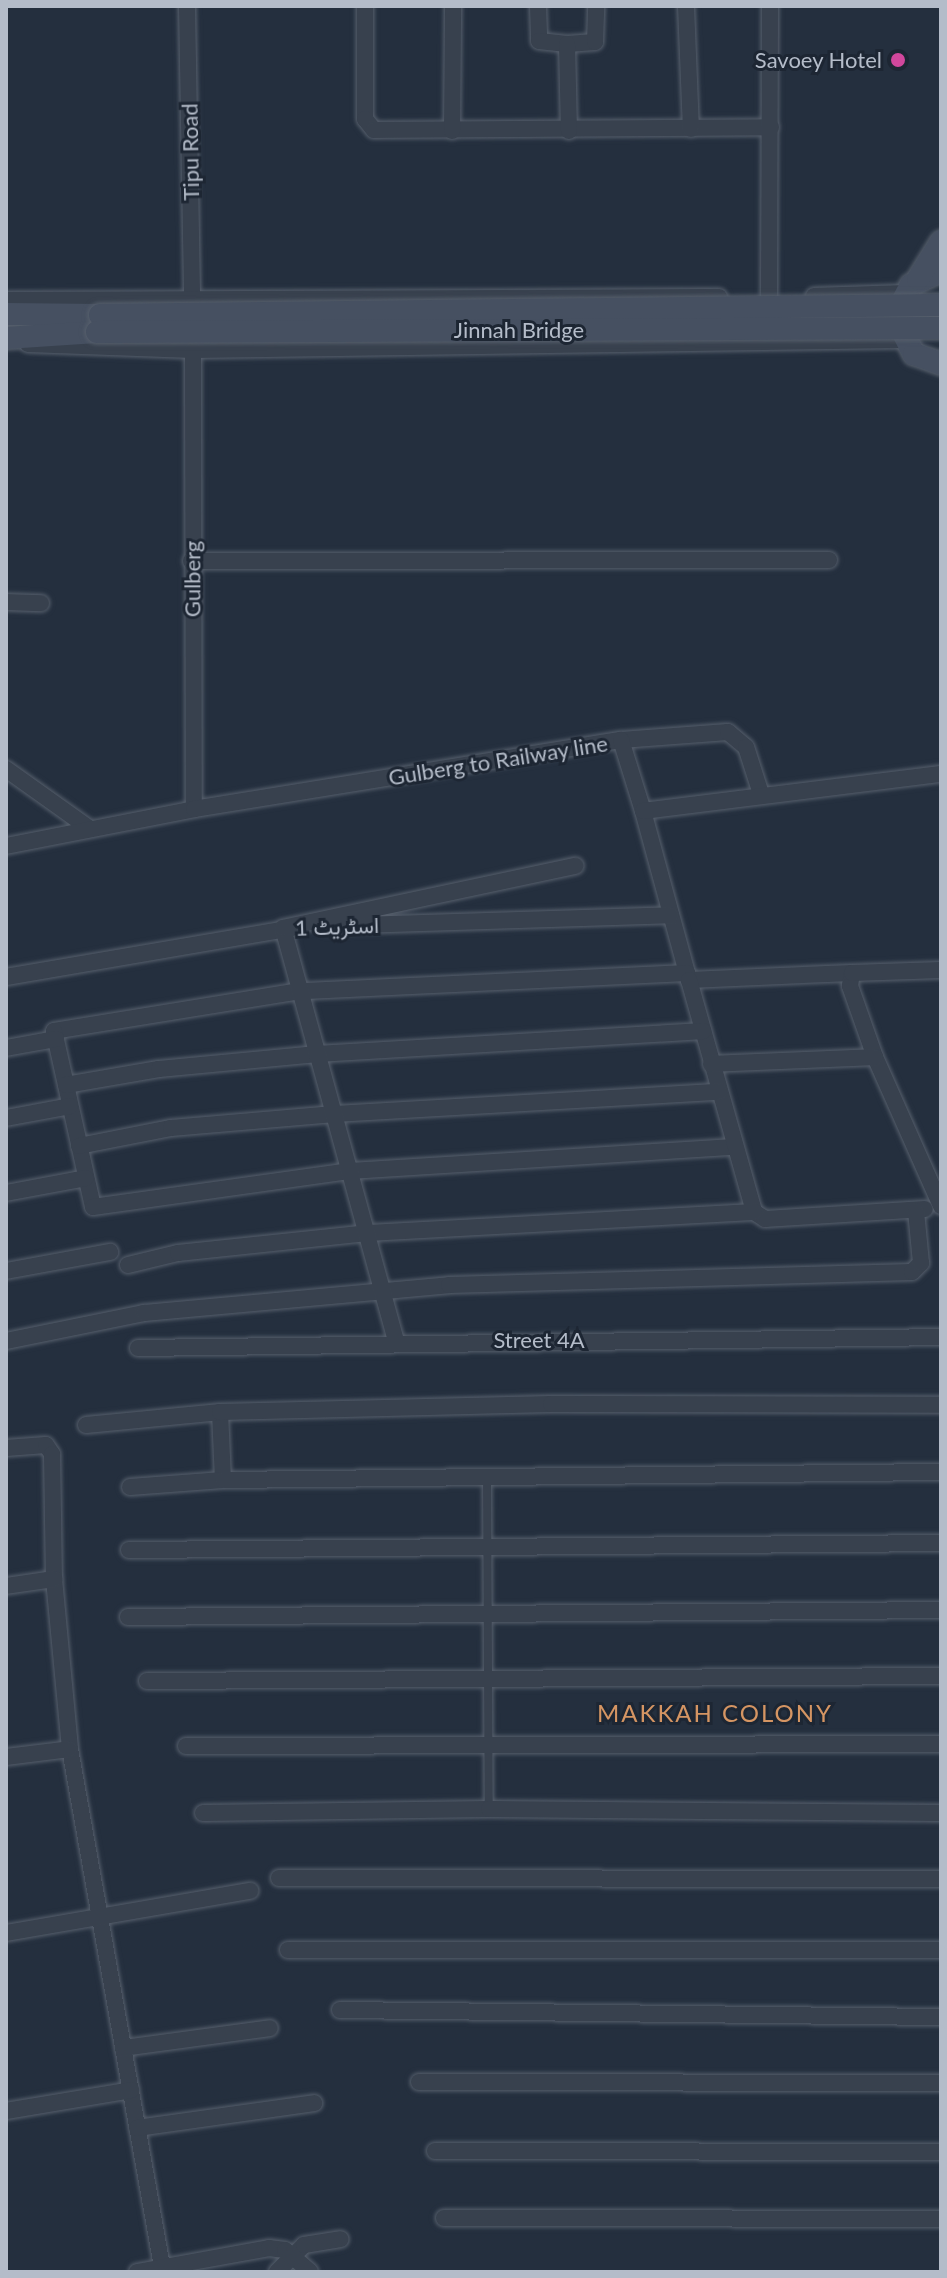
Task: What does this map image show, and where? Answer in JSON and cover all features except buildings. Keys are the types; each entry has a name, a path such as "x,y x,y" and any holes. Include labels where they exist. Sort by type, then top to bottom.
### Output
{"main road":[{"path":"937,369 903,340 899,308 941,242"},
{"path":"912,286 941,271"},
{"name":"Jinnah Bridge","path":"98,324 941,305"},
{"path":"6,314 98,324"},
{"path":"6,340 98,324"},
{"name":"Jinnah Bridge","path":"98,324 941,328"}],"street":[{"name":"Tipu Road","path":"187,6 192,299"},
{"path":"365,6 367,128 569,131 771,127"},
{"path":"452,131 453,6"},
{"path":"538,6 539,41 567,44 595,42 596,6"},
{"path":"686,6 691,129"},
{"path":"769,297 770,6"},
{"path":"567,44 569,131"},
{"path":"6,300 769,297 912,286"},
{"path":"6,340 81,349 193,350 903,340"},
{"name":"Gulberg","path":"193,350 191,561 194,809"},
{"path":"191,561 829,560"},
{"path":"6,602 41,603"},
{"path":"621,740 728,732 746,747 761,794"},
{"name":"Gulberg to Railway line","path":"6,846 194,809 621,740 733,1147 754,1212"},
{"path":"6,769 90,829"},
{"path":"643,811 941,774"},
{"path":"396,1341 283,928 575,866"},
{"name":"اسٹریٹ 1","path":"6,977 283,928 671,915"},
{"path":"733,1147 350,1171 93,1207 56,1039 59,1027 300,991 941,970"},
{"path":"128,1265 178,1253 367,1233 754,1212 765,1219 916,1211 941,1206 875,1057 850,986 852,973"},
{"path":"66,1085 159,1069 317,1054 703,1031"},
{"path":"6,1048 56,1039"},
{"path":"711,1064 875,1057"},
{"path":"79,1146 171,1128 334,1114 719,1092"},
{"path":"6,1118 70,1106"},
{"path":"6,1193 86,1178"},
{"path":"6,1341 144,1313 449,1285 912,1272 921,1263 916,1211"},
{"path":"6,1271 110,1252"},
{"name":"Street 4A","path":"138,1348 396,1341 941,1337"},
{"path":"86,1425 220,1412 551,1404 941,1405"},
{"path":"220,1412 223,1480"},
{"path":"6,1448 46,1445 52,1454 54,1579 70,1749 96,1917 131,2090 162,2270"},
{"path":"130,1487 223,1480 941,1472"},
{"path":"129,1550 941,1543"},
{"path":"6,1586 54,1579"},
{"path":"128,1617 941,1610"},
{"path":"147,1681 941,1676"},
{"path":"186,1746 941,1744"},
{"path":"6,1757 70,1749"},
{"path":"203,1813 489,1809 941,1813"},
{"path":"279,1878 941,1879"},
{"path":"6,1933 250,1891"},
{"path":"288,1950 941,1950"},
{"path":"340,2010 941,2017"},
{"path":"123,2048 270,2028"},
{"path":"419,2082 941,2083"},
{"path":"6,2111 131,2090"},
{"path":"137,2128 314,2103"},
{"path":"435,2151 941,2152"},
{"path":"444,2218 941,2219"},
{"path":"277,2272 304,2245 341,2239"},
{"path":"137,2272 162,2270 269,2248 292,2256 310,2272"}],"lane":[{"path":"487,1477 489,1809"}],"place":[{"name":"Savoey Hotel","path":"898,60"}],"district":[{"name":"MAKKAH COLONY","path":"715,1713"}]}
